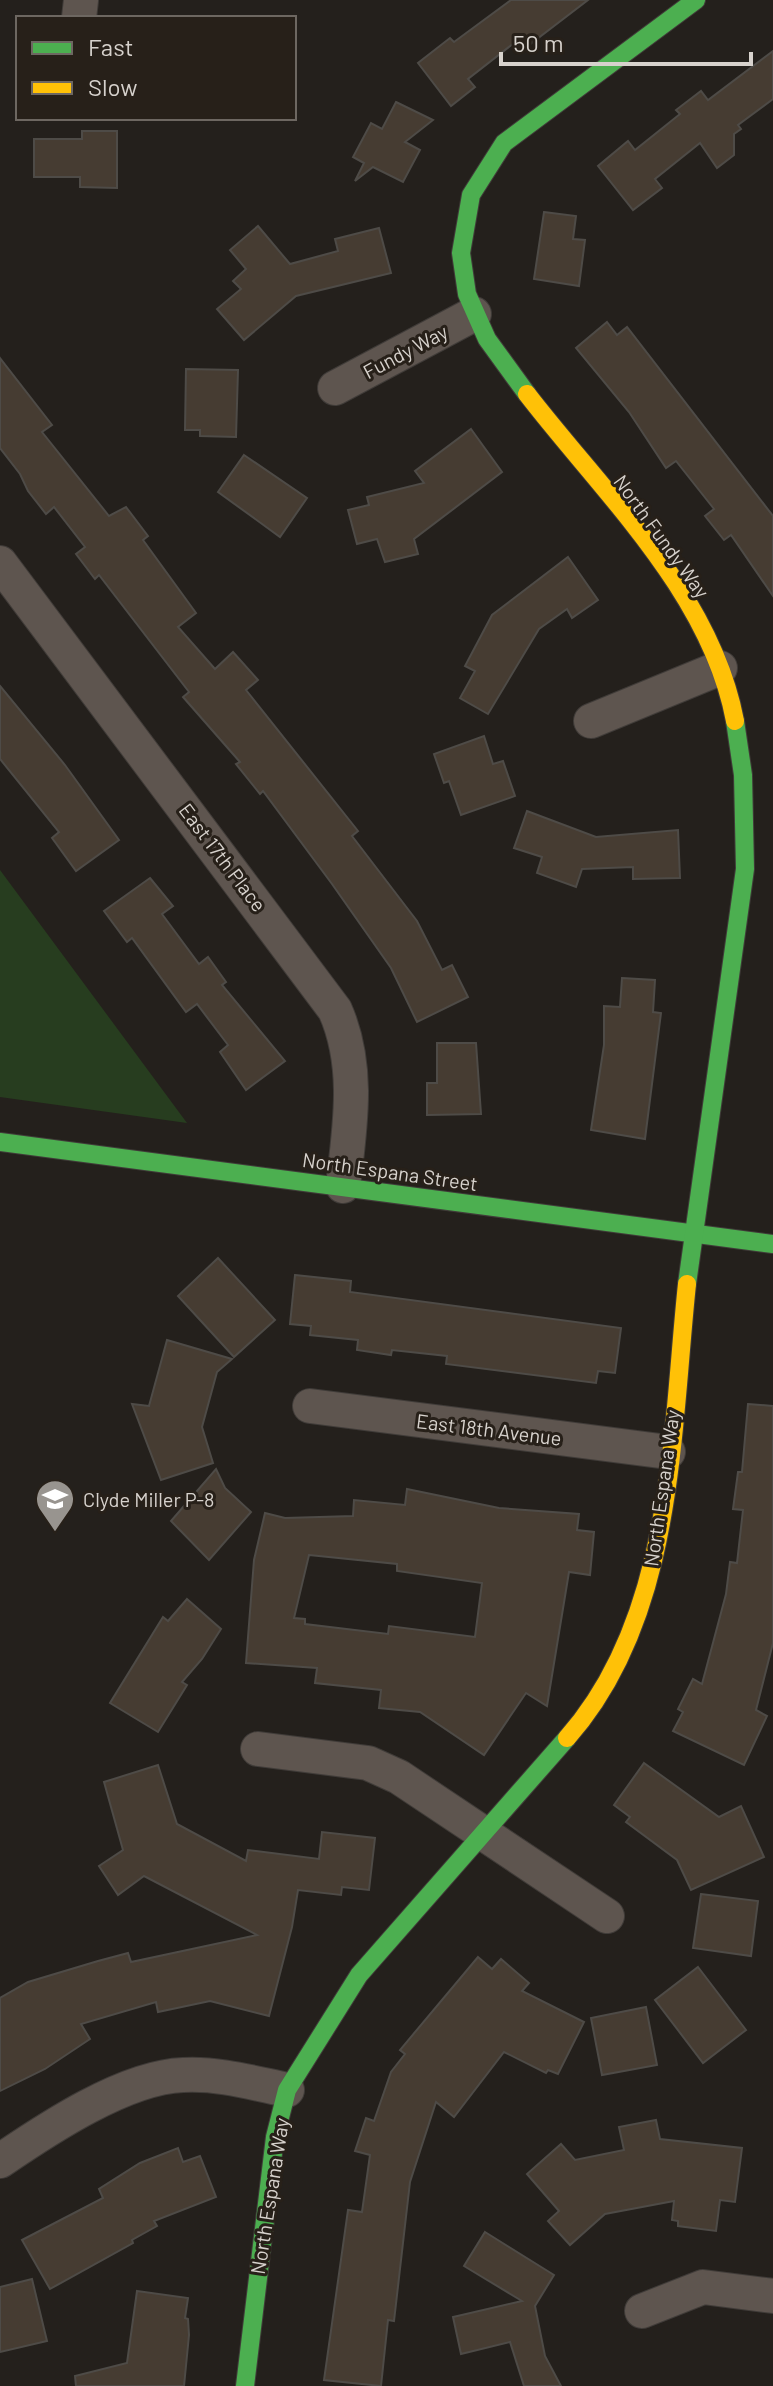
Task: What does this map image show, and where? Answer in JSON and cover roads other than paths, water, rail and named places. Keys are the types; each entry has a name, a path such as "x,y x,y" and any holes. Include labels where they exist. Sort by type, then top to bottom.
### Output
{"street":[{"name":"North Fundy Way","path":"692,1234 745,869 747,810 740,737 720,668 700,625 652,556 513,375 474,314 459,255 461,223 471,190 485,165 504,143 696,0"},
{"name":"Fundy Way","path":"335,388 474,314"},
{"name":"East 17th Place","path":"0,563 335,1010 352,1072 343,1186"},
{"path":"591,721 720,668"},
{"name":"North Espana Street","path":"0,1142 773,1244"},
{"name":"North Espana Way","path":"245,2386 275,2137 287,2090 359,1975 481,1832 545,1766 606,1687 630,1636 649,1575 668,1452 692,1234"},
{"name":"East 18th Avenue","path":"310,1406 668,1452"},
{"path":"258,1749 296,1751 368,1763 399,1777 607,1916"},
{"path":"0,2161 109,2097 160,2077 212,2075 287,2090"},
{"path":"642,2311 703,2287 773,2296"}],"place":[{"name":"Clyde Miller P-8","path":"55,1533"}]}
